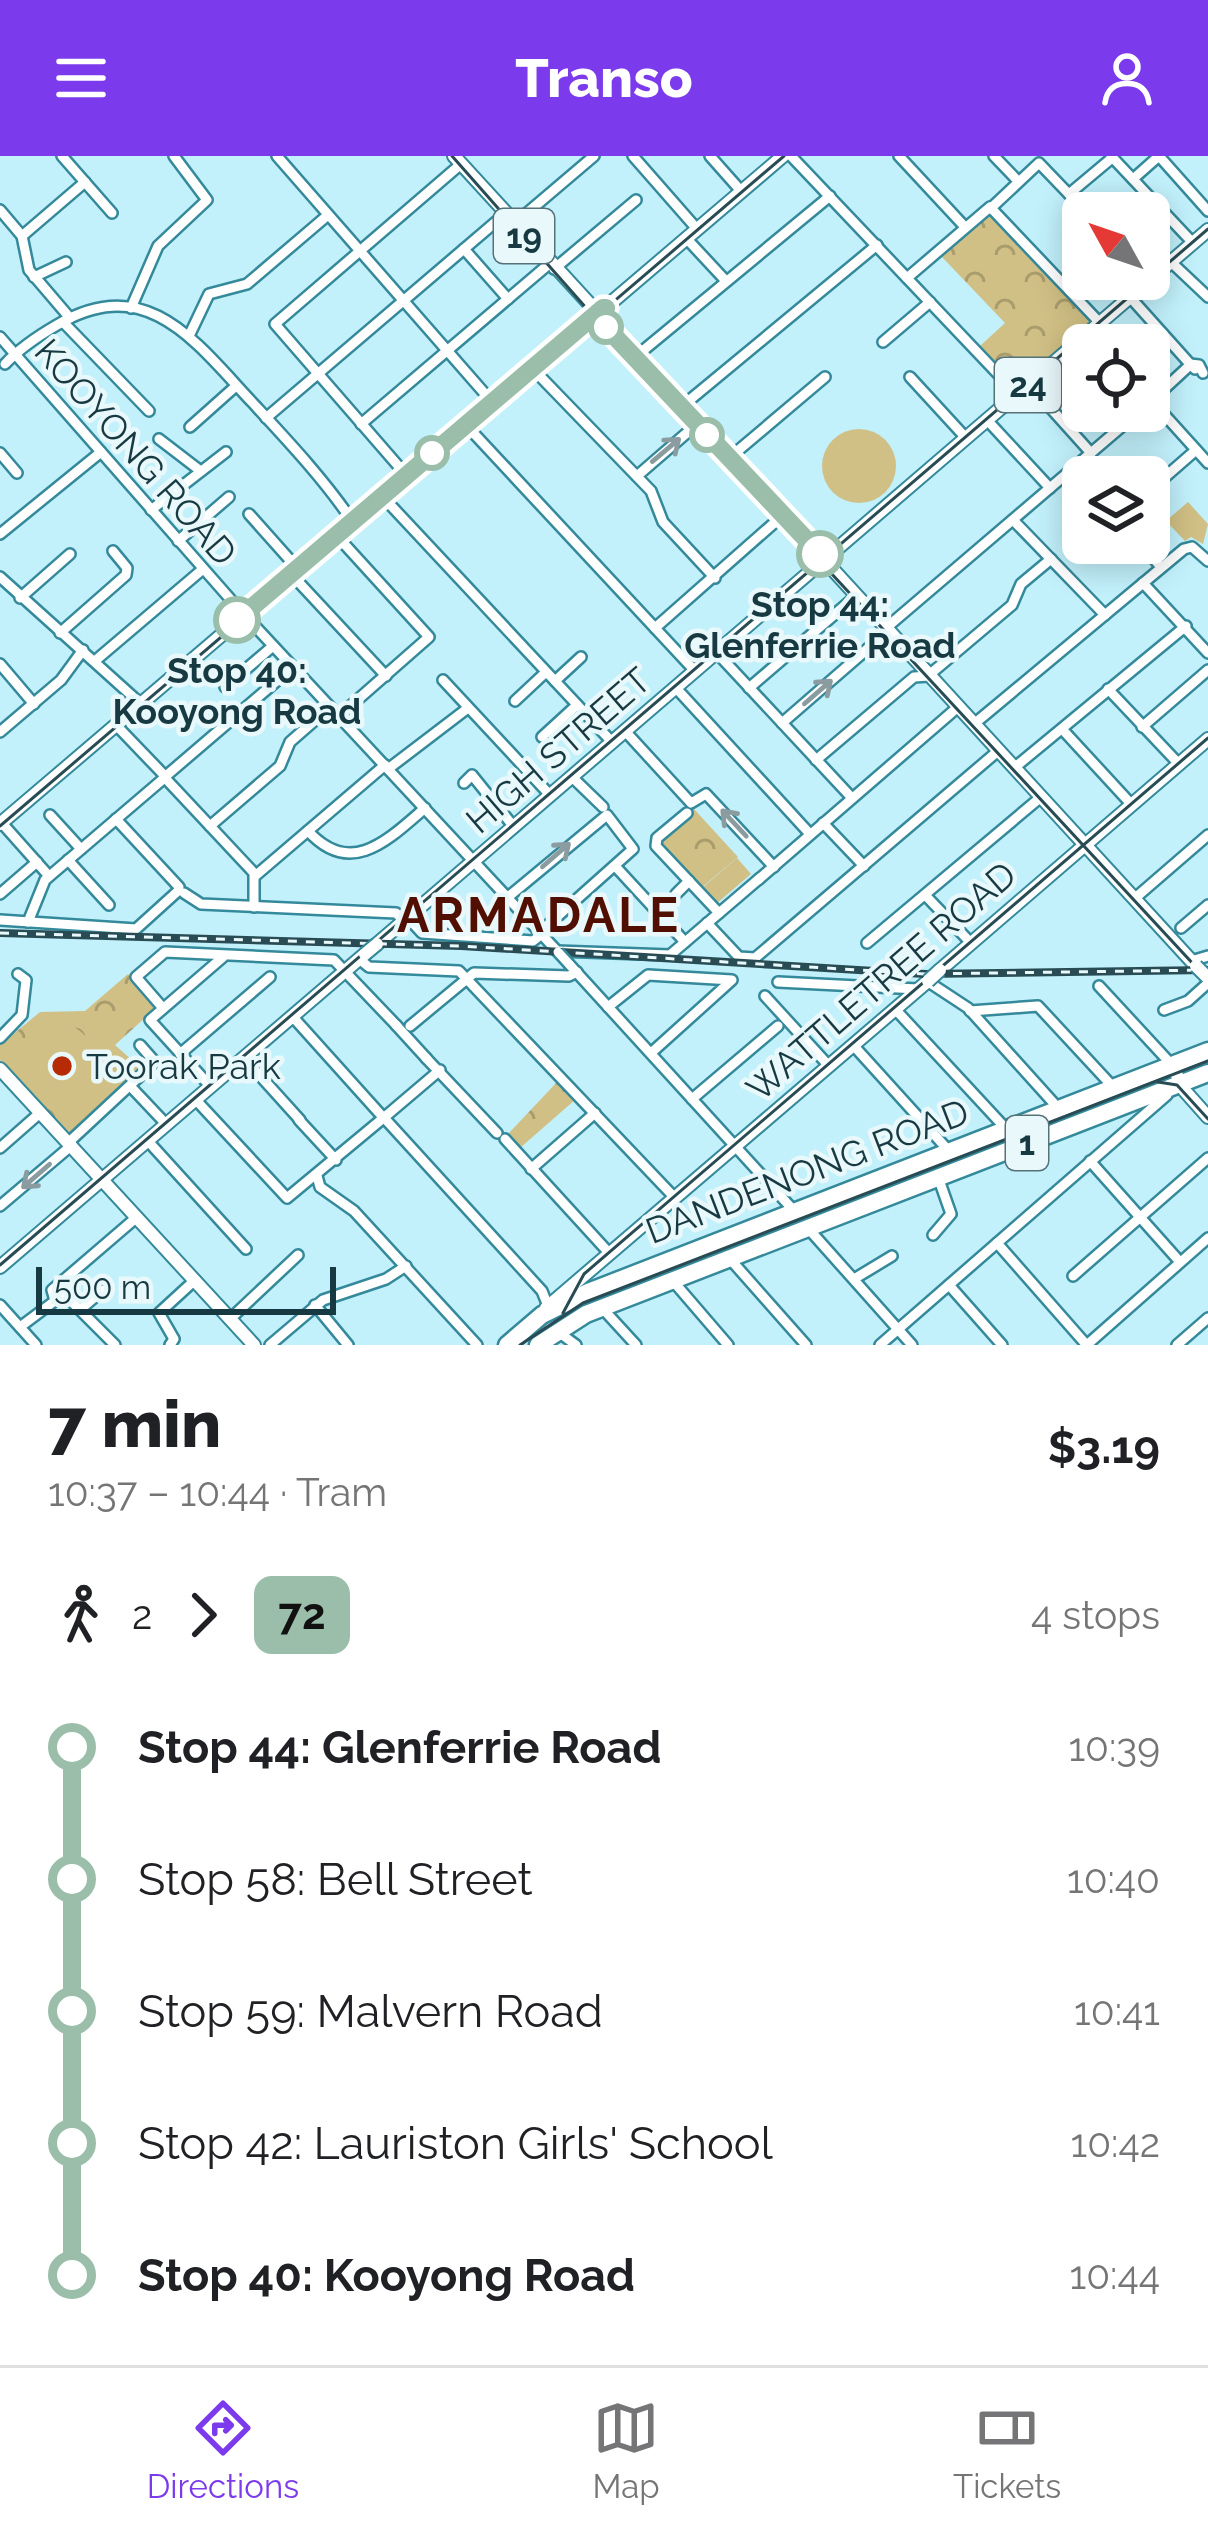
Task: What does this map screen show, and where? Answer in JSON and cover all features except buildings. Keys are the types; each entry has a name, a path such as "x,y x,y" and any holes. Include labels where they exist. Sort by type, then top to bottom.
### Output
{"highway":[{"name":"DANDENONG ROAD","path":"506,1345 570,1295 1208,1051"},
{"name":"DANDENONG ROAD","path":"538,1345 603,1308 1021,1145 1146,1104 1208,1073"}],"main road":[{"path":"1,822 338,536 352,517 538,370 741,191 791,157"},
{"name":"19","path":"457,160 595,316 685,406 697,425 1134,899 1201,960 1208,980"},
{"name":"HIGH STREET","path":"1170,266 1208,230"},
{"name":"HIGH STREET","path":"1100,323 1127,300"},
{"name":"HIGH STREET","path":"0,1267 1062,356"},
{"name":"WATTLETREE ROAD","path":"532,1322 548,1306 570,1295 606,1248 735,1147 1132,805 1175,762 1204,750"},
{"path":"1172,1065 1180,1084 1208,1117"},
{"path":"0,1069 254,1345"},
{"name":"WATTLETREE ROAD","path":"563,1329 570,1295"}],"street":[{"path":"62,156 112,213"},
{"path":"135,308 158,245 208,196 174,156"},
{"path":"277,156 493,403"},
{"path":"266,418 464,249 594,156"},
{"path":"633,156 726,281"},
{"path":"710,156 741,191"},
{"path":"899,156 965,227"},
{"path":"994,156 1017,180"},
{"path":"1133,178 1159,156 1208,211"},
{"path":"791,157 1017,394"},
{"path":"1071,192 1112,157 1193,243"},
{"path":"407,476 275,324 457,160"},
{"path":"907,278 1039,163 1067,192"},
{"path":"22,236 85,182"},
{"path":"638,357 829,194"},
{"path":"361,424 508,299 636,200"},
{"path":"0,210 22,236 34,277 66,320 149,411"},
{"path":"989,211 1100,323"},
{"path":"189,336 209,294 248,284 328,215"},
{"path":"685,406 876,244"},
{"path":"464,249 508,299"},
{"path":"34,277 66,262"},
{"path":"1177,262 1208,297"},
{"path":"1136,300 1197,365 1170,386"},
{"path":"883,342 931,302"},
{"path":"2,366 66,320 108,307 135,308 189,336 352,517"},
{"name":"KOOYONG ROAD","path":"0,338 244,615 565,958 912,1345"},
{"path":"538,370 637,476 654,496 667,526 715,578"},
{"path":"728,459 825,377"},
{"path":"910,377 966,438"},
{"path":"1029,384 1091,453"},
{"path":"190,427 236,386"},
{"path":"987,420 1050,488"},
{"path":"1170,423 1208,463"},
{"path":"466,425 695,671"},
{"path":"637,476 697,425"},
{"path":"1088,456 1114,432"},
{"path":"159,439 198,469"},
{"path":"1170,473 1196,450"},
{"path":"0,534 100,452"},
{"path":"151,510 198,469 226,452"},
{"path":"0,453 17,473"},
{"path":"782,723 1062,478"},
{"path":"178,541 229,497"},
{"path":"383,497 612,742"},
{"path":"249,514 386,676"},
{"path":"656,629 782,516"},
{"path":"1017,521 1102,614"},
{"path":"210,826 278,768 290,742 386,676 429,637 338,536"},
{"path":"974,724 1190,546 1208,561"},
{"path":"60,633 127,575 126,566 113,551"},
{"path":"20,598 70,554"},
{"path":"816,760 912,678 930,676 1012,605 1023,583 1052,559"},
{"path":"1157,564 1161,568"},
{"path":"97,660 203,569"},
{"path":"0,577 5,592 20,598 97,660 141,704"},
{"path":"1143,583 1208,653"},
{"path":"749,688 856,596"},
{"path":"1014,768 1183,626"},
{"path":"225,687 273,646"},
{"path":"0,732 65,676 83,650"},
{"path":"717,653 848,799"},
{"path":"515,701 581,657"},
{"path":"912,678 916,660"},
{"path":"0,664 34,704"},
{"path":"28,922 49,876 292,667"},
{"path":"1142,727 1208,670"},
{"path":"442,680 550,795"},
{"path":"676,688 810,834"},
{"path":"1108,689 1175,762"},
{"path":"542,737 577,705"},
{"path":"403,1028 481,971 550,974 565,958 661,954 685,942 958,707"},
{"path":"254,907 256,876 387,767 468,708"},
{"path":"116,725 256,876"},
{"path":"1062,729 1132,805"},
{"path":"625,731 689,808"},
{"path":"774,865 706,794 655,843 689,881 739,957 754,959 998,751"},
{"path":"116,820 178,892 198,904 401,919 422,933 533,941 633,847 572,777"},
{"path":"476,786 514,826"},
{"path":"867,943 1041,797"},
{"path":"308,831 332,851 360,854 380,847 425,808"},
{"path":"508,897 604,811"},
{"path":"50,815 82,849"},
{"path":"1,822 49,876"},
{"path":"824,823 864,866"},
{"path":"1134,899 1208,835"},
{"path":"68,860 109,905"},
{"path":"0,894 37,862"},
{"path":"615,866 685,942"},
{"path":"676,894 689,881"},
{"path":"0,920 135,927 178,892"},
{"path":"926,896 971,944"},
{"path":"1181,928 1208,905"},
{"path":"162,1007 136,977 165,952 457,970 675,1198"},
{"path":"210,1086 150,1020 224,956"},
{"path":"355,962 427,1059 606,1248"},
{"path":"608,1007 648,975 732,981 651,1053"},
{"path":"180,1054 270,976"},
{"path":"1164,1010 1189,1000 1208,980"},
{"path":"778,982 924,984 970,1011 1059,1109"},
{"path":"1100,986 1172,1065"},
{"path":"0,1039 23,1014 21,988"},
{"path":"765,996 829,1066"},
{"path":"970,1011 1040,1007 1114,1088"},
{"path":"895,1009 1021,1145"},
{"path":"292,1016 542,1291 548,1306"},
{"path":"692,1100 778,1026"},
{"path":"853,1045 949,1151"},
{"path":"140,1046 155,1062 131,1083 132,1088 166,1124"},
{"path":"244,1058 336,1160"},
{"path":"195,1100 282,1196 290,1198 440,1070"},
{"path":"0,1206 132,1088"},
{"path":"880,1345 1090,1161 1146,1104"},
{"path":"0,1148 41,1112"},
{"path":"531,1169 596,1113"},
{"path":"147,1140 246,1250"},
{"path":"1072,1276 1208,1158"},
{"path":"1090,1161 1180,1262"},
{"path":"317,1176 319,1186 404,1264 478,1345"},
{"path":"933,1235 951,1214 938,1177"},
{"path":"301,1190 331,1194"},
{"path":"54,1297 52,1290 138,1216"},
{"path":"997,1243 1087,1342 1208,1238"},
{"path":"854,1280 892,1256"},
{"path":"730,1258 806,1345"},
{"path":"230,1319 297,1262"},
{"path":"270,1345 313,1307 393,1275 404,1264"},
{"path":"170,1345 174,1339 159,1313 195,1280"},
{"path":"672,1280 728,1345"},
{"path":"949,1285 1002,1345"},
{"path":"82,1308 103,1290"},
{"path":"542,1291 570,1295"},
{"path":"16,1323 30,1318 54,1297 68,1295 115,1345"},
{"path":"0,1305 36,1345"},
{"path":"313,1307 348,1345"},
{"path":"603,1308 636,1345"},
{"path":"1177,1345 1208,1318"},
{"path":"563,1329 576,1345"}],"green space":[{"path":"991,213 1062,288 1062,300 1073,300 1093,321 1062,324 1062,348 1017,386 980,346 1005,323 941,256"},
{"path":"859,429 885,440 896,466 885,492 859,503 833,492 822,466 833,440"},
{"path":"1188,502 1208,524 1203,544 1191,537 1185,541 1170,525 1170,518"},
{"path":"694,809 738,857 700,889 657,842"},
{"path":"737,858 751,874 716,904 702,888"},
{"name":"Toorak Park","path":"128,974 158,1006 115,1045 142,1069 70,1134 0,1060 0,1045 40,1012 85,1011"},
{"name":"Toorak Park","path":"46,1020 71,1025 94,1048 103,1084 84,1110 56,1109 21,1065 24,1039"},
{"path":"558,1081 576,1099 520,1148 508,1134"}],"tram line":[{"path":"452,156 603,327 1208,980"},
{"path":"0,826 784,156"},
{"path":"0,1265 1208,229"},
{"name":"72","path":"237,620 603,308 599,314 606,308 605,326 820,554"},
{"path":"563,1313 584,1274 1208,738"},
{"path":"520,1345 583,1303 1208,1061"},
{"path":"1158,1082 1177,1085 1208,1119"}],"railway":[{"path":"0,933 461,946 925,974 1208,970"}],"place":[{"name":"Stop 44: Glenferrie Road","path":"820,554"},
{"name":"Stop 40: Kooyong Road","path":"237,620"},
{"name":"Toorak Park","path":"62,1066"}],"district":[{"name":"ARMADALE","path":"539,915"}]}
